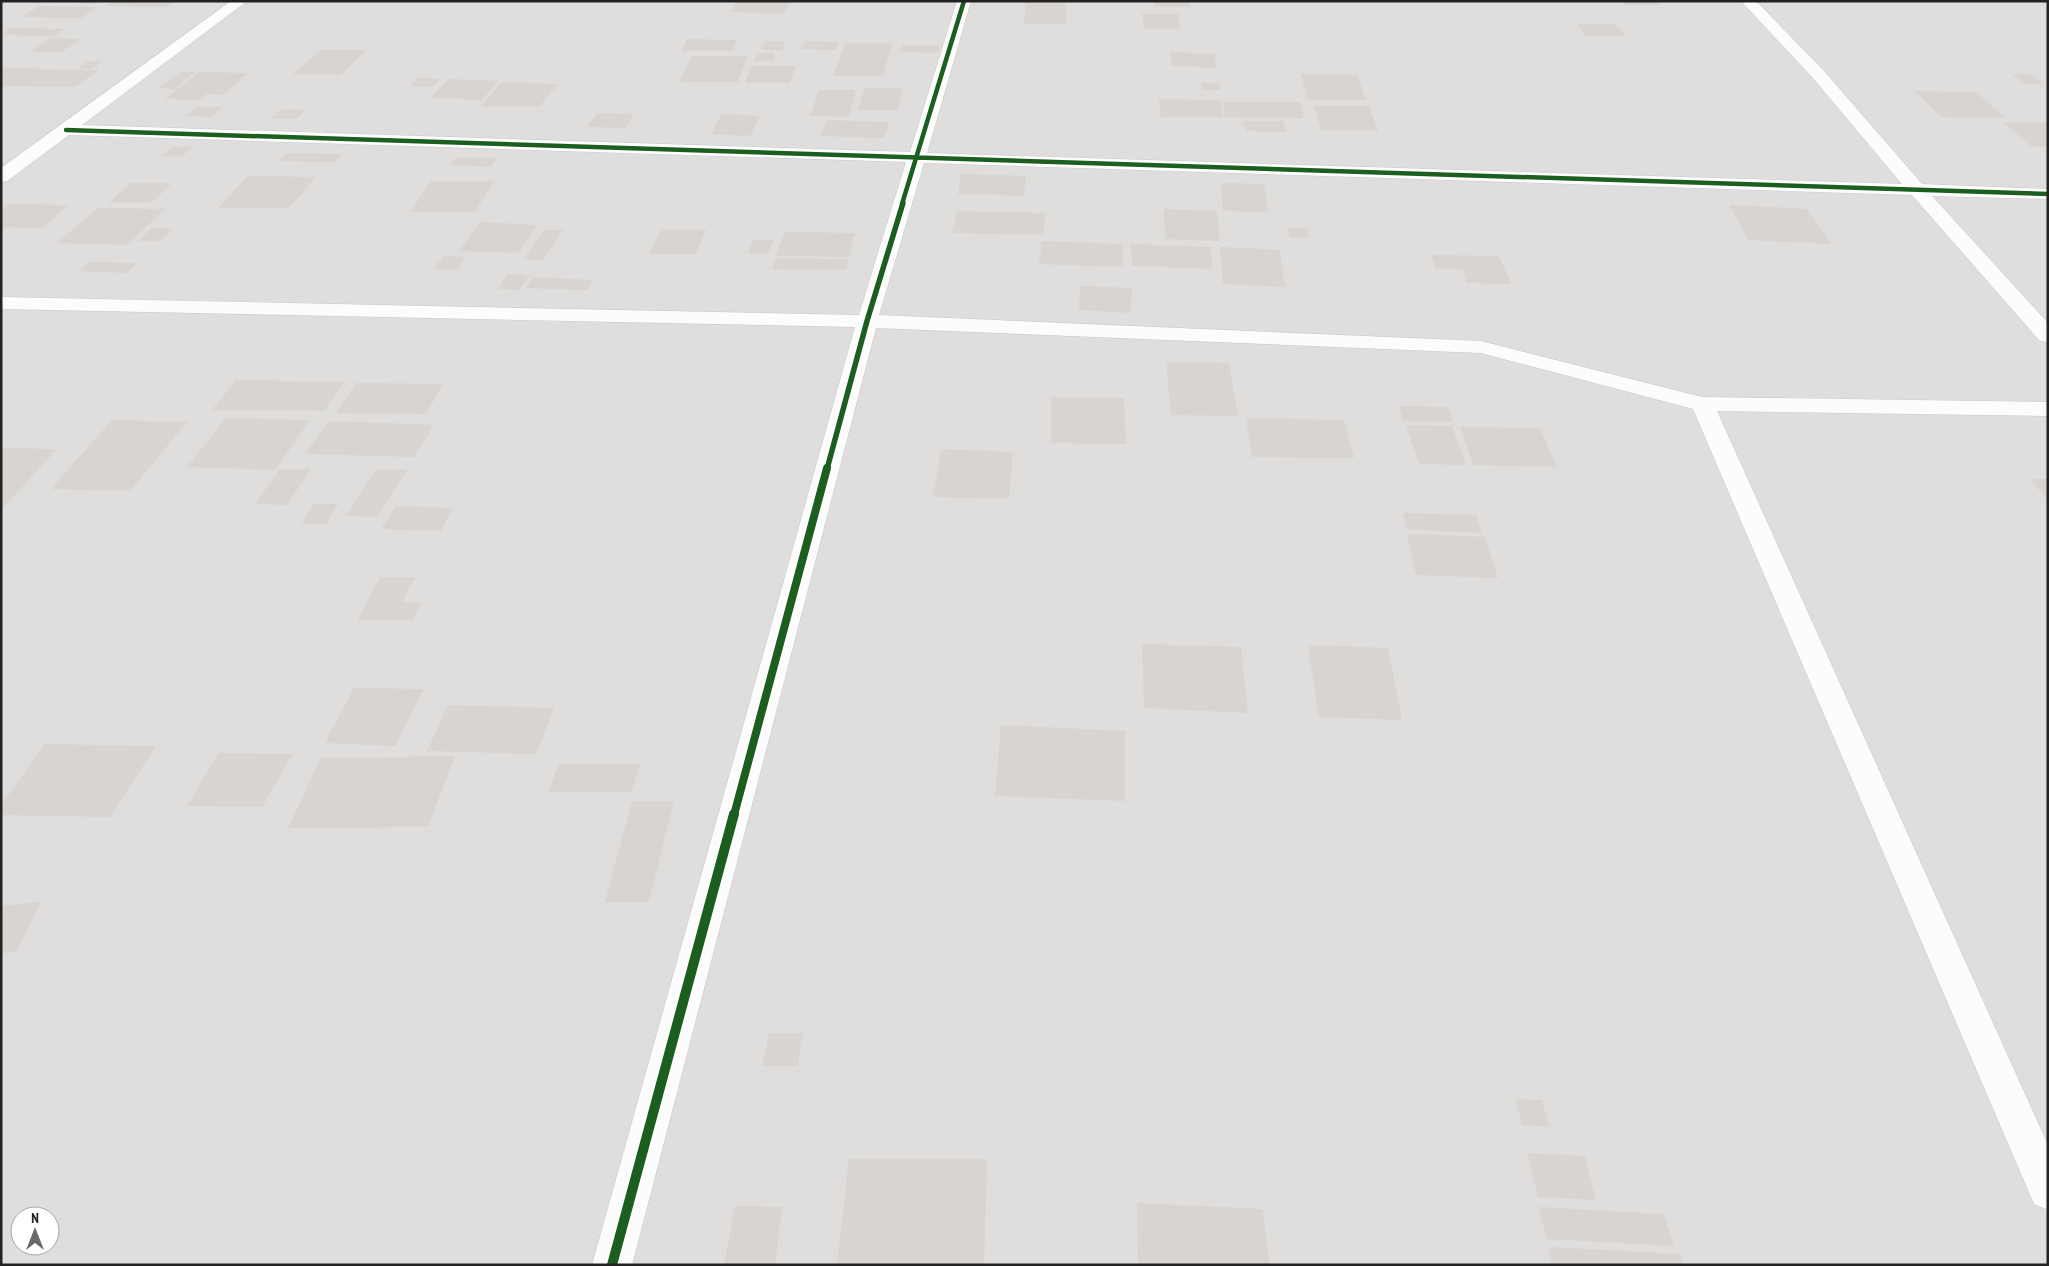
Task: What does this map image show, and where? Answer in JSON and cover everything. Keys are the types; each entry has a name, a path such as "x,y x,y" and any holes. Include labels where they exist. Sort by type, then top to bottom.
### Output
{"street":[{"path":"1,177 240,1"},
{"path":"612,1265 868,321 964,1"},
{"path":"1748,1 1818,74 1917,190 2048,336"},
{"path":"66,130 2048,194"},
{"path":"1,303 868,321 1481,347 1702,404 2048,409"},
{"path":"1702,404 2048,1190"}],"shaded area":[{"path":"1,1 2048,1 2048,1265 1,1265"}],"building":[{"path":"45,1 99,1 95,4"},
{"path":"113,1 174,1 167,7 106,6"},
{"path":"738,1 791,1 783,14 730,12"},
{"path":"1154,1 1189,1 1190,7 1155,7"},
{"path":"1622,1 1658,1 1662,5 1626,5"},
{"path":"1026,2 1066,3 1066,24 1024,24"},
{"path":"39,6 97,7 81,18 22,17"},
{"path":"1142,14 1178,14 1180,29 1144,29"},
{"path":"1576,24 1615,24 1626,36 1586,36"},
{"path":"10,28 65,29 54,36 1,35"},
{"path":"51,38 81,39 61,52 30,52"},
{"path":"687,39 737,40 732,51 682,51"},
{"path":"765,41 785,41 782,50 762,50"},
{"path":"805,41 839,42 836,50 802,49"},
{"path":"845,43 892,43 883,76 833,76"},
{"path":"902,45 939,45 938,53 900,52"},
{"path":"321,50 367,50 341,75 293,74"},
{"path":"1171,52 1215,54 1216,68 1171,66"},
{"path":"757,53 775,53 773,61 754,61"},
{"path":"692,56 748,56 738,82 680,82"},
{"path":"87,61 102,61 91,69 77,69"},
{"path":"751,66 796,66 790,83 745,83"},
{"path":"5,68 99,70 75,87 1,86 1,71"},
{"path":"181,72 195,72 175,89 159,88"},
{"path":"199,72 248,73 223,95 207,94 200,100 165,99"},
{"path":"1301,74 1357,75 1366,100 1308,100"},
{"path":"2012,74 2030,74 2043,84 2025,84"},
{"path":"418,78 440,79 432,87 410,86"},
{"path":"449,79 498,81 482,100 431,98"},
{"path":"502,82 558,84 539,107 481,106"},
{"path":"1201,83 1220,83 1221,90 1202,90"},
{"path":"864,88 903,88 898,110 858,110"},
{"path":"819,90 856,90 849,117 810,116"},
{"path":"1914,91 1975,92 2006,118 1942,117"},
{"path":"1159,99 1220,100 1223,117 1161,117"},
{"path":"1222,102 1300,102 1304,118 1225,117"},
{"path":"1314,106 1369,106 1378,131 1321,130"},
{"path":"197,107 222,107 211,117 186,116"},
{"path":"282,109 306,109 296,119 271,118"},
{"path":"597,113 634,114 625,128 587,127"},
{"path":"722,114 760,116 750,136 711,134"},
{"path":"827,120 889,122 884,138 820,136"},
{"path":"1243,121 1283,121 1286,132 1246,131"},
{"path":"2003,122 2048,123 2048,147 2032,147"},
{"path":"173,147 193,147 181,157 161,156"},
{"path":"286,153 342,154 335,162 278,161"},
{"path":"457,157 498,158 491,167 449,165"},
{"path":"961,174 1026,176 1024,196 958,194"},
{"path":"248,176 316,177 289,208 218,208"},
{"path":"431,181 494,181 475,212 410,212"},
{"path":"131,183 172,183 151,203 109,203"},
{"path":"1221,183 1264,184 1268,212 1223,211"},
{"path":"9,204 69,205 42,228 1,227 1,210"},
{"path":"1729,205 1807,209 1831,244 1749,240"},
{"path":"98,208 165,209 127,245 57,243"},
{"path":"1164,209 1217,211 1220,241 1165,239"},
{"path":"957,211 1045,213 1043,235 952,233"},
{"path":"480,222 537,225 518,253 459,251"},
{"path":"151,228 173,229 160,241 138,241"},
{"path":"1288,228 1307,228 1309,238 1290,237"},
{"path":"661,229 706,230 696,254 649,254"},
{"path":"544,230 563,230 543,260 524,259"},
{"path":"784,232 855,233 849,257 776,256"},
{"path":"753,240 773,240 768,254 748,253"},
{"path":"1042,241 1123,244 1123,267 1039,264"},
{"path":"1131,244 1211,247 1212,269 1132,266"},
{"path":"1220,247 1280,250 1285,287 1223,284"},
{"path":"1431,255 1499,256 1511,284 1467,283 1463,269 1436,269"},
{"path":"444,256 466,257 457,270 433,269"},
{"path":"776,258 849,259 846,270 772,269"},
{"path":"89,262 137,263 128,273 79,271"},
{"path":"507,274 529,275 520,290 498,289"},
{"path":"533,277 593,280 587,290 526,288"},
{"path":"1080,286 1132,288 1131,313 1079,310"},
{"path":"1166,362 1229,363 1238,416 1171,415"},
{"path":"236,380 345,382 324,411 212,410"},
{"path":"356,383 443,384 426,414 336,413"},
{"path":"1051,397 1124,398 1126,444 1051,443"},
{"path":"1399,406 1448,407 1453,422 1403,421"},
{"path":"226,418 310,420 275,470 187,467"},
{"path":"1246,418 1344,420 1354,458 1252,457"},
{"path":"112,420 187,422 130,491 51,489"},
{"path":"329,421 434,425 414,457 305,454"},
{"path":"1406,425 1452,426 1466,465 1419,464"},
{"path":"1460,427 1540,428 1557,467 1473,465"},
{"path":"1,448 57,449 1,510"},
{"path":"941,449 1013,452 1009,499 933,497"},
{"path":"280,469 311,469 287,505 255,504"},
{"path":"376,469 407,470 377,517 346,516"},
{"path":"2030,479 2048,479 2048,500"},
{"path":"314,504 338,504 326,524 302,524"},
{"path":"396,506 453,508 441,531 381,529"},
{"path":"1403,513 1476,515 1482,533 1407,529"},
{"path":"1407,534 1485,537 1498,578 1416,575"},
{"path":"380,577 415,577 402,602 421,603 413,620 358,620"},
{"path":"1142,644 1241,647 1248,713 1144,708"},
{"path":"1308,645 1388,648 1402,720 1319,717"},
{"path":"354,688 424,689 395,746 325,743"},
{"path":"448,705 554,708 536,754 427,751"},
{"path":"1001,725 1125,731 1125,801 995,796"},
{"path":"45,744 156,746 110,817 1,815 1,805"},
{"path":"219,753 293,754 262,807 187,806"},
{"path":"455,756 428,827 288,828 321,758"},
{"path":"558,764 640,764 632,792 549,792"},
{"path":"632,801 674,801 649,902 605,902"},
{"path":"41,902 16,952 1,953 1,906"},
{"path":"769,1033 802,1033 798,1066 762,1066"},
{"path":"1516,1099 1542,1100 1549,1127 1522,1125"},
{"path":"1527,1153 1585,1156 1596,1200 1538,1197"},
{"path":"849,1159 987,1159 984,1265 837,1265"},
{"path":"1137,1203 1263,1209 1269,1265 1138,1265"},
{"path":"735,1206 782,1207 775,1265 724,1265"},
{"path":"1539,1207 1664,1214 1674,1246 1547,1239"},
{"path":"1549,1247 1680,1254 1683,1265 1552,1265"}],"cycle path":[{"path":"612,1265 867,321 964,1"},
{"path":"66,130 2048,194"}]}
